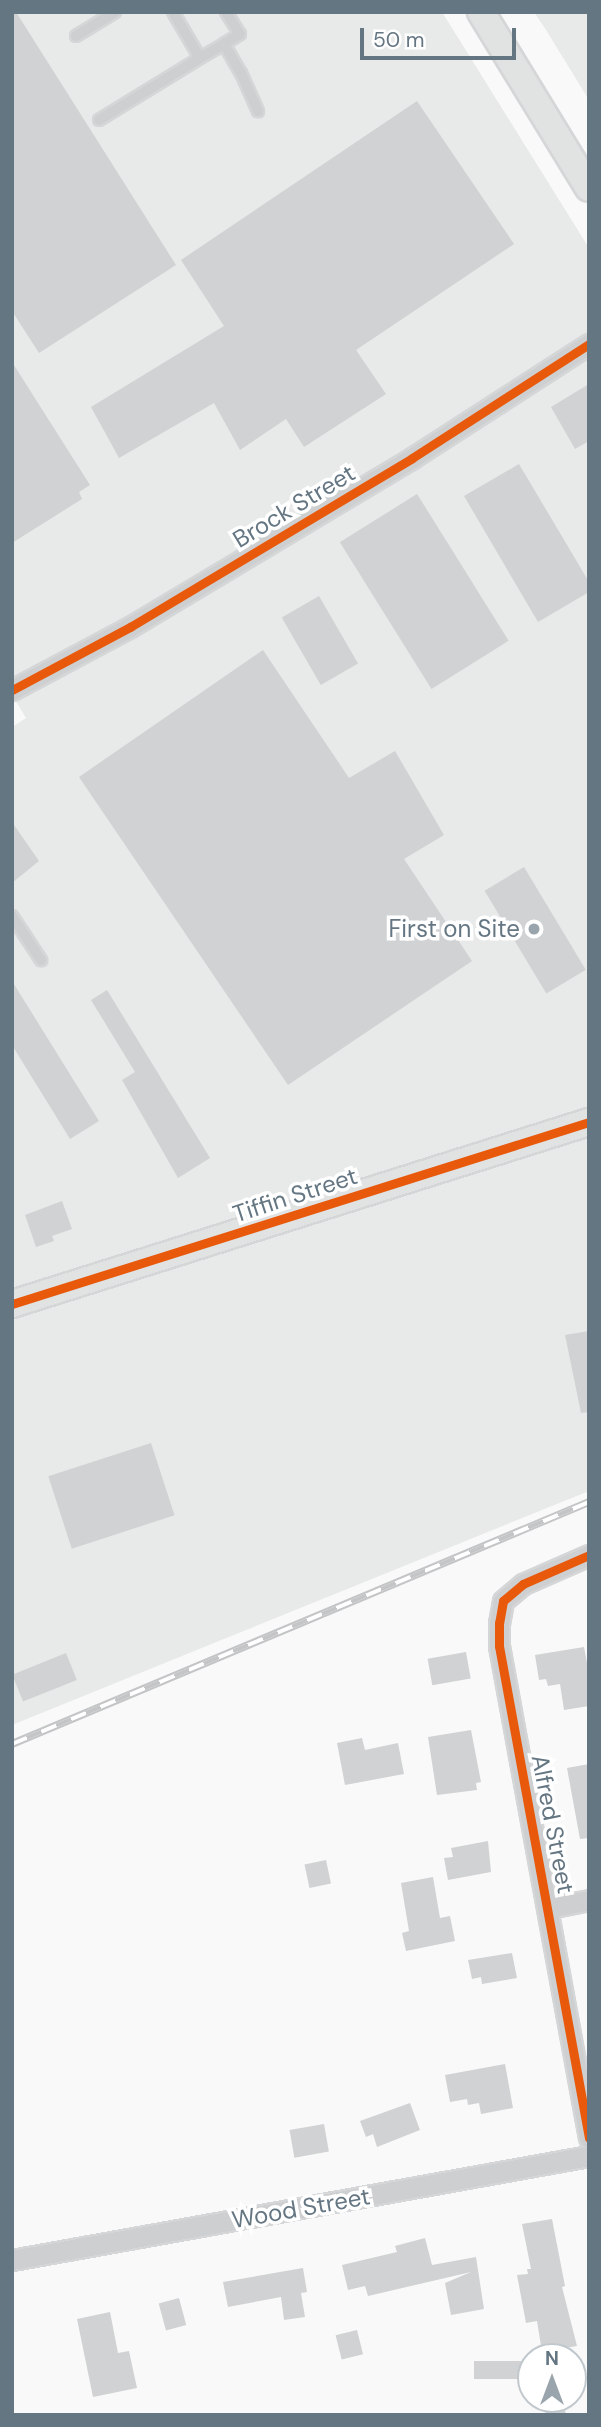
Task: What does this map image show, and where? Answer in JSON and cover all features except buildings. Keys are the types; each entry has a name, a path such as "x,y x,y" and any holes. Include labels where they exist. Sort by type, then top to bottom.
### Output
{"street":[{"path":"481,12 589,188"},
{"name":"Brock Street","path":"12,691 130,627 389,472 589,344"},
{"name":"Tiffin Street","path":"12,1304 589,1122"},
{"name":"Alfred Street","path":"589,1555 523,1584 503,1601 499,1646 589,2138"},
{"path":"549,1908 589,1900"},
{"name":"Wood Street","path":"12,2260 589,2156"}],"lane":[{"path":"76,36 115,12"},
{"path":"173,12 200,58"},
{"path":"99,120 240,34 226,12"},
{"path":"224,44 241,73 257,111"},
{"path":"12,916 41,960"}],"shaded area":[{"path":"12,12 442,12 589,248 589,1491 12,1725 12,727 26,718 12,695"},
{"path":"534,12 589,12 589,100 546,30"}],"railway":[{"path":"12,1744 589,1502"}],"cycle path":[{"path":"12,690 130,627 412,458 589,344"},
{"path":"12,1304 589,1122"},
{"path":"589,1555 523,1584 503,1601 499,1623 499,1646 589,2138"}],"place":[{"name":"First on Site","path":"534,929"}]}
